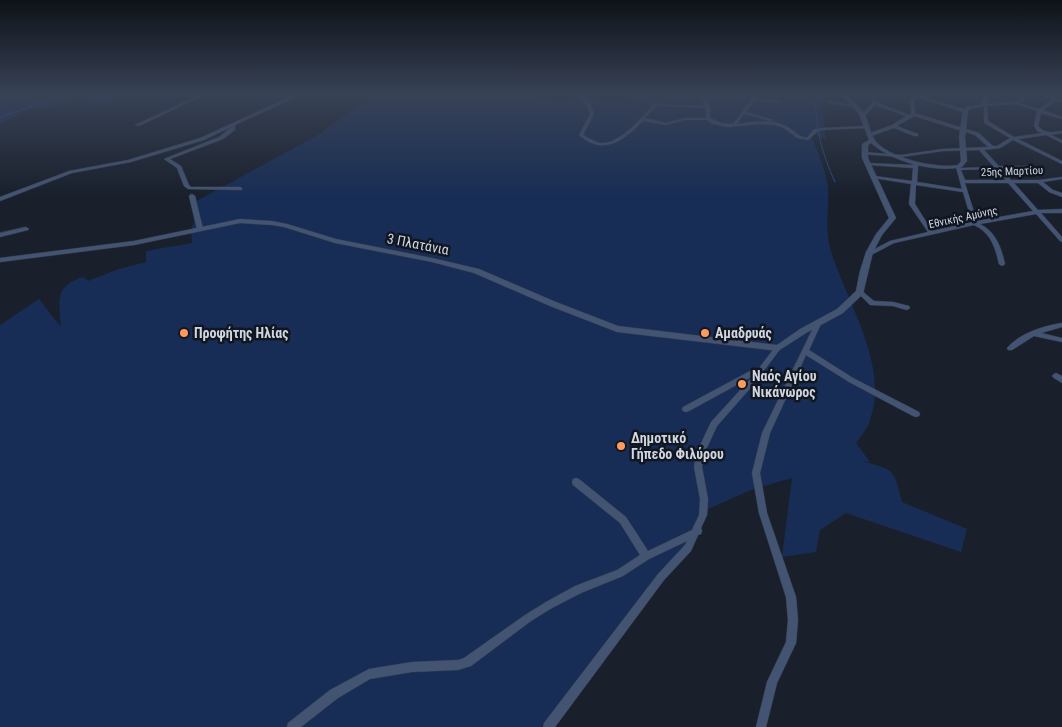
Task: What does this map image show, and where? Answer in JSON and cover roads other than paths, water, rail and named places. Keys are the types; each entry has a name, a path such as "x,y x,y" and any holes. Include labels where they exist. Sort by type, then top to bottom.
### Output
{"street":[{"path":"0,200 65,174 129,161 202,139 227,128"},
{"path":"233,128 225,136 166,159 179,167 187,186 190,188 240,189"},
{"path":"585,128 581,135 600,144 609,144 630,128"},
{"path":"787,128 797,138 801,139 808,139 815,131 824,128"},
{"path":"867,128 871,138 882,149 916,165"},
{"path":"548,727 661,577 688,548 698,531 704,515 704,499 698,467 700,454 714,424 752,382 778,348 803,330 818,324 840,311 860,292 862,274 876,236 893,218 868,164 864,153 865,144 871,138 890,128"},
{"path":"899,128 916,135"},
{"path":"956,128 977,134 992,148"},
{"path":"994,128 1062,163"},
{"path":"1036,128 1062,142"},
{"path":"958,168 964,162 963,130"},
{"path":"864,153 900,156 963,148 992,148 1013,138 1062,132"},
{"path":"981,149 1062,240"},
{"path":"868,164 999,169 1034,167"},
{"path":"916,165 912,204 931,233"},
{"path":"958,168 975,223 983,226 994,236 1002,264"},
{"path":"874,178 966,191"},
{"name":"25ης Μαρτίου","path":"963,182 1039,181 1062,178"},
{"path":"1039,181 1052,191 1062,195"},
{"path":"192,196 200,229"},
{"name":"Εθνικής Αμύνης","path":"871,253 892,242 975,223 1037,212 1062,210"},
{"name":"3 Πλατάνια","path":"0,260 134,243 240,221 285,226 335,241 432,260 476,271 617,329 778,348"},
{"path":"0,235 26,229"},
{"path":"860,292 872,303 893,304 908,308"},
{"path":"761,727 772,682 790,643 793,620 791,598 763,513 756,473 766,433 818,324"},
{"path":"1010,348 1048,327 1062,325"},
{"path":"1033,334 1062,340"},
{"path":"805,351 851,380 916,414"},
{"path":"686,409 760,370"},
{"path":"576,482 623,520 646,556"},
{"path":"292,727 334,694 369,674 412,667 458,665 467,662 528,618 578,589 620,573 646,556 698,531"}],"waterway":[{"path":"818,128 826,161 835,182"}],"place":[{"name":"Προφήτης Ηλίας","path":"184,333"},
{"name":"Αμαδρυάς","path":"705,333"},
{"name":"Ναός Αγίου Νικάνωρος","path":"742,384"},
{"name":"Δημοτικό Γήπεδο Φιλύρου","path":"621,446"}]}
